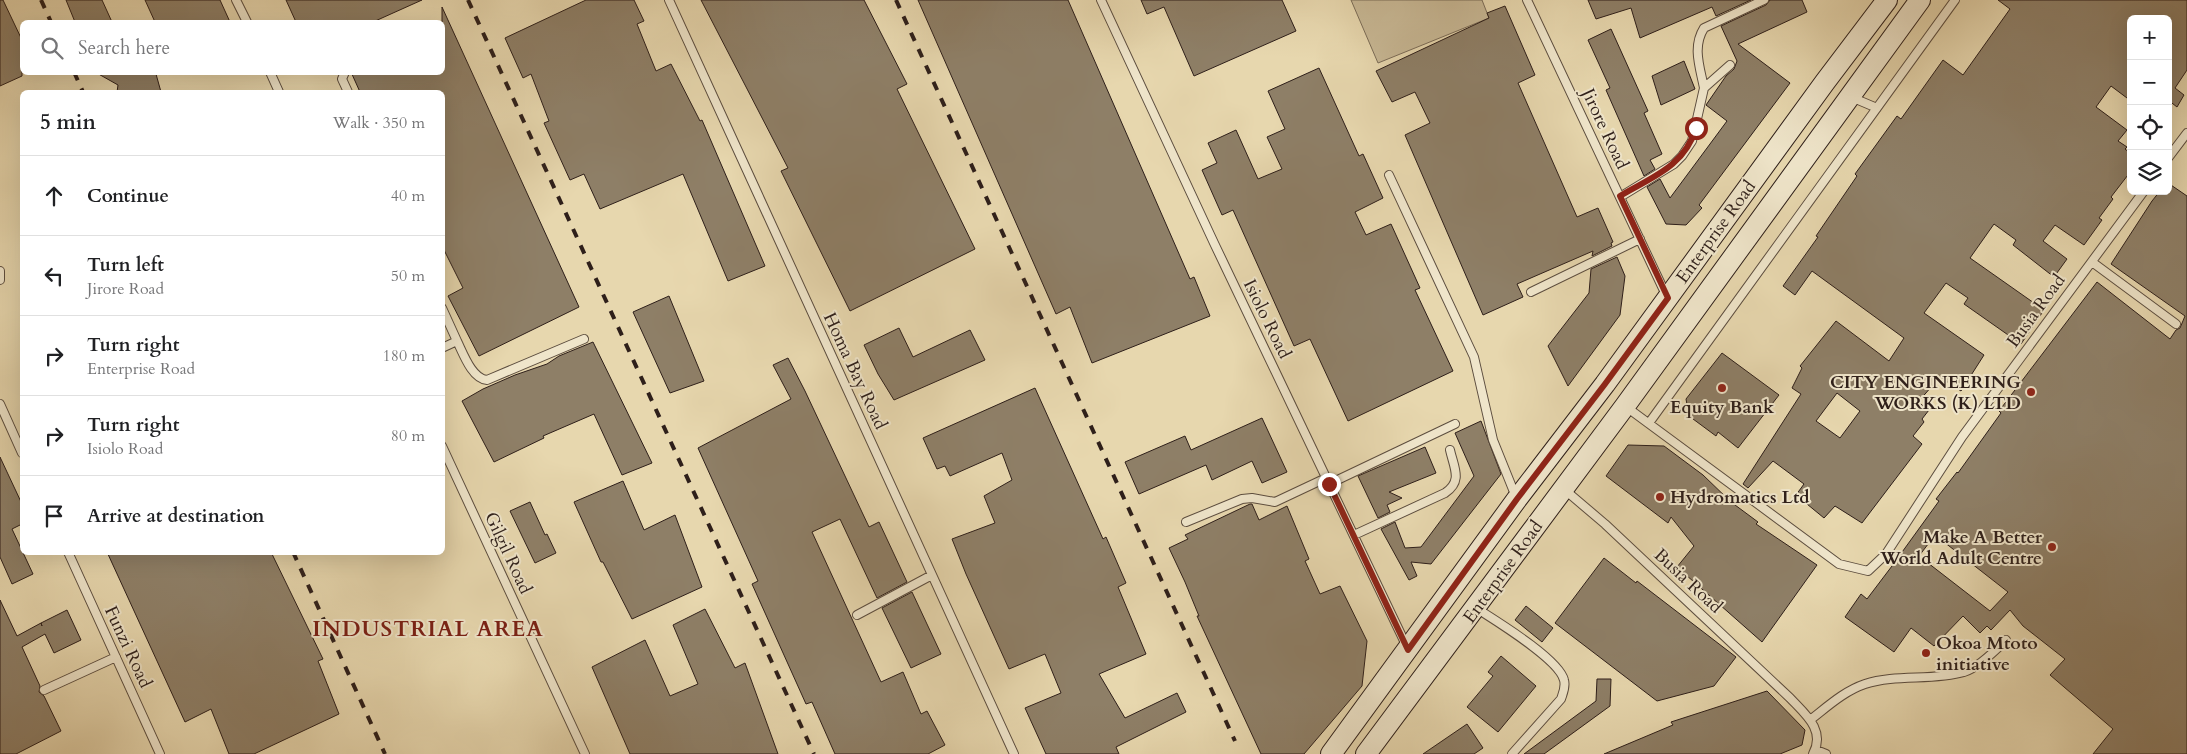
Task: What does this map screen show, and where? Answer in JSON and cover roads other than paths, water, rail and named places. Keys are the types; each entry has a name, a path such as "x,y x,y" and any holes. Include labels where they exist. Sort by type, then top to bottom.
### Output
{"main road":[{"name":"Enterprise Road","path":"1331,754 1517,499 1605,384 1887,0"},
{"name":"Enterprise Road","path":"1366,754 1625,406 1920,0"},
{"path":"1445,600 1472,614"}],"lane":[{"path":"236,0 246,20"},
{"name":"Homa Bay Road","path":"669,0 1014,754"},
{"name":"Isiolo Road","path":"1101,0 1214,243 1408,650"},
{"name":"Jirore Road","path":"1527,0 1668,298"},
{"path":"1620,196 1674,164 1692,141 1704,88 1697,52 1700,35 1704,28 1764,0"},
{"path":"1625,406 1649,423 1955,0"},
{"path":"1704,88 1730,65"},
{"path":"271,75 278,90"},
{"path":"344,75 342,79 347,90"},
{"path":"1850,96 1877,108"},
{"path":"2172,153 2187,133"},
{"path":"1389,175 1474,357 1491,435 1517,499"},
{"name":"Busia Road","path":"1649,423 1839,564 1868,571 1886,554 1958,444 2141,195"},
{"path":"1531,292 1640,239"},
{"path":"2092,262 2176,324"},
{"path":"0,271 0,280"},
{"path":"445,315 475,375 482,380 487,380 584,339"},
{"path":"445,347 457,341"},
{"path":"0,404 20,449"},
{"path":"1186,522 1242,499 1252,498 1275,502 1328,481 1455,424"},
{"path":"1354,536 1446,493 1454,487 1457,478 1450,450"},
{"name":"Gilgil Road","path":"445,452 585,754"},
{"name":"Busia Road","path":"1563,489 1605,524 1790,698 1810,720"},
{"name":"Funzi Road","path":"69,555 160,754"},
{"path":"857,615 932,575"},
{"path":"1472,614 1547,658 1559,670 1564,680 1564,690 1561,699 1512,754"},
{"path":"1826,754 1815,752 1818,740 1816,730 1810,720 1842,695 1865,684 1908,677 1965,672 1996,650 2006,640"},
{"path":"44,690 116,657"}],"railway":[{"path":"41,0 50,20"},
{"path":"468,0 814,754"},
{"path":"896,0 1235,741"},
{"path":"75,75 82,90"},
{"path":"294,555 385,754"}],"place":[{"name":"Equity Bank","path":"1722,388"},
{"name":"CITY ENGINEERING WORKS (K) LTD","path":"2031,392"},
{"name":"Hydromatics Ltd","path":"1660,497"},
{"name":"Make A Better World Adult Centre","path":"2052,547"},
{"name":"Okoa Mtoto initiative","path":"1926,653"}],"district":[{"name":"INDUSTRIAL AREA","path":"428,629"}]}
